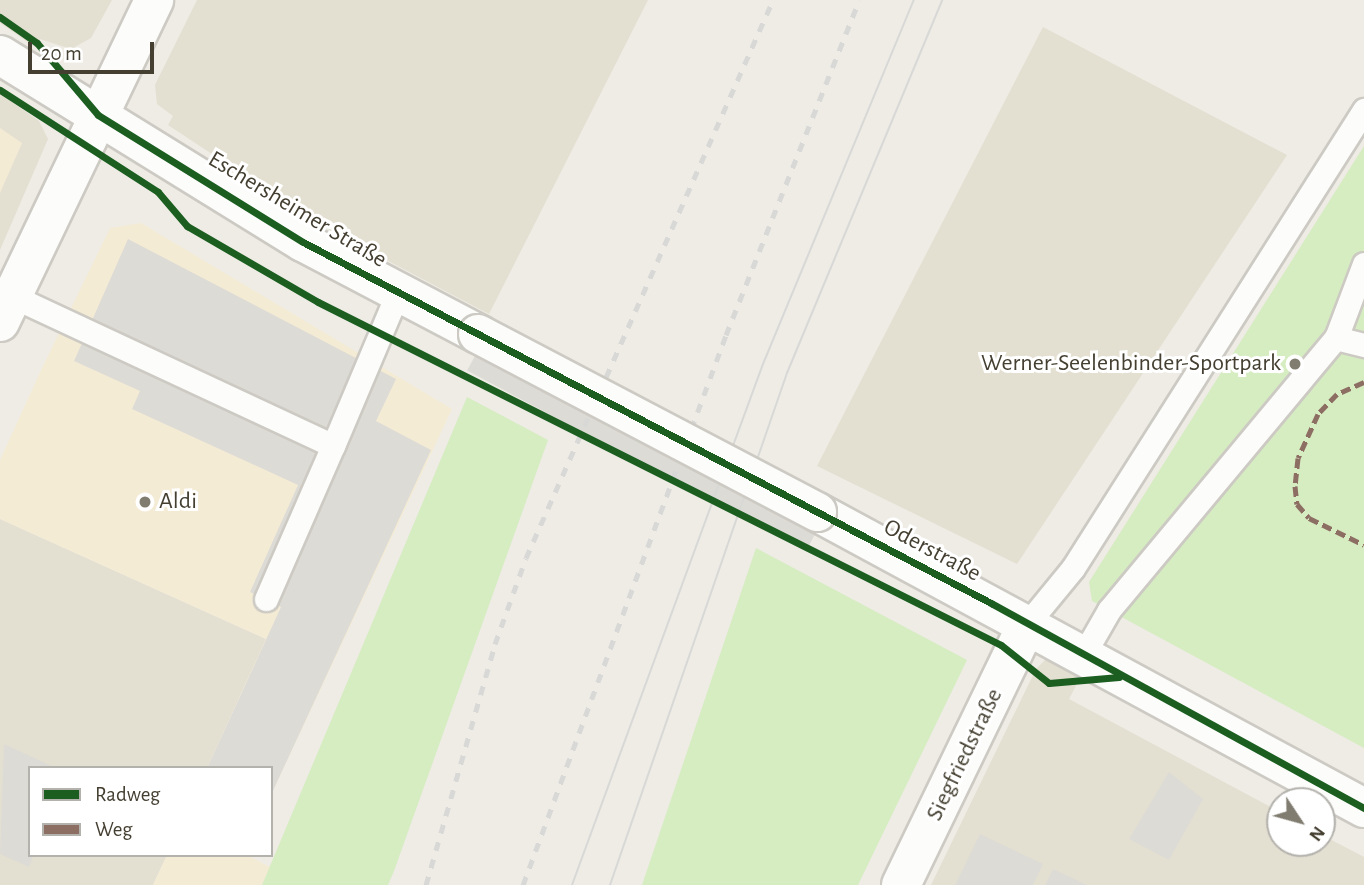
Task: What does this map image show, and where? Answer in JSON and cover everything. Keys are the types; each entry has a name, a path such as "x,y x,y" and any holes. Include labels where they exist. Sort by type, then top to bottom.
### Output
{"street":[{"path":"6,309 154,0"},
{"name":"Eschersheimer Straße","path":"0,55 303,242 478,334"},
{"name":"Oderstraße","path":"478,334 1027,624 1082,657 1364,808"},
{"name":"Siegfriedstraße","path":"901,885 1027,624"}],"lane":[{"path":"1027,624 1073,568 1364,110"},
{"path":"1082,657 1109,610 1336,338 1364,264"},
{"path":"266,600 398,292"},
{"path":"6,309 334,446"},
{"path":"1336,338 1364,345"}],"shaded area":[{"path":"0,0 112,0 91,38 71,49 40,39 35,47 0,23"},
{"path":"197,0 648,0 489,314 318,224 168,125 173,116 157,104 155,85"},
{"path":"1043,27 1287,155 1017,564 817,466"},
{"path":"0,86 3,96 39,121 48,139 0,250"},
{"path":"0,128 22,143 0,193"},
{"path":"141,223 452,409 273,791 273,766 208,766 266,639 0,519 0,460 110,228"},
{"path":"128,239 396,379 376,421 431,450 273,791 273,766 208,766 281,607 250,592 298,485 132,409 140,391 74,361"},
{"path":"477,352 816,532 806,551 467,371"},
{"path":"0,519 266,639 208,766 28,766 28,857 166,857 153,885 0,885"},
{"path":"1047,658 1081,676 1069,699 1266,805 1266,857 1336,857 1336,842 1364,857 1364,885 931,885 1036,669"},
{"path":"4,744 52,766 28,766 28,857 33,857 29,867 0,854"},
{"path":"1169,772 1203,799 1169,860 1129,839"},
{"path":"980,834 1043,864 1033,885 955,885"},
{"path":"166,857 251,857 270,867 262,885 153,885"},
{"path":"1053,869 1087,885 1045,885"}],"green space":[{"name":"Werner-Seelenbinder-Sportpark","path":"1364,146 1364,748 1092,601 1089,582"},
{"path":"467,397 548,440 394,871 388,885 262,885"},
{"path":"756,548 967,660 858,885 642,885"}],"tram line":[{"path":"572,885 763,364 914,0"},
{"path":"610,885 787,373 942,0"}],"railway":[{"path":"426,885 495,644 526,558 773,0"},
{"path":"523,885 726,335 859,0"}],"marked path":[{"path":"1364,382 1337,394 1318,414 1298,458 1295,486 1297,504 1309,518 1364,545"}],"cycle path":[{"path":"0,17 37,43 98,115 303,242 991,603 1364,808"},
{"path":"0,90 158,192 187,226 318,302 1001,645 1049,683 1119,677"}],"place":[{"name":"Werner-Seelenbinder-Sportpark","path":"1295,364"},
{"name":"Aldi","path":"145,502"}]}
